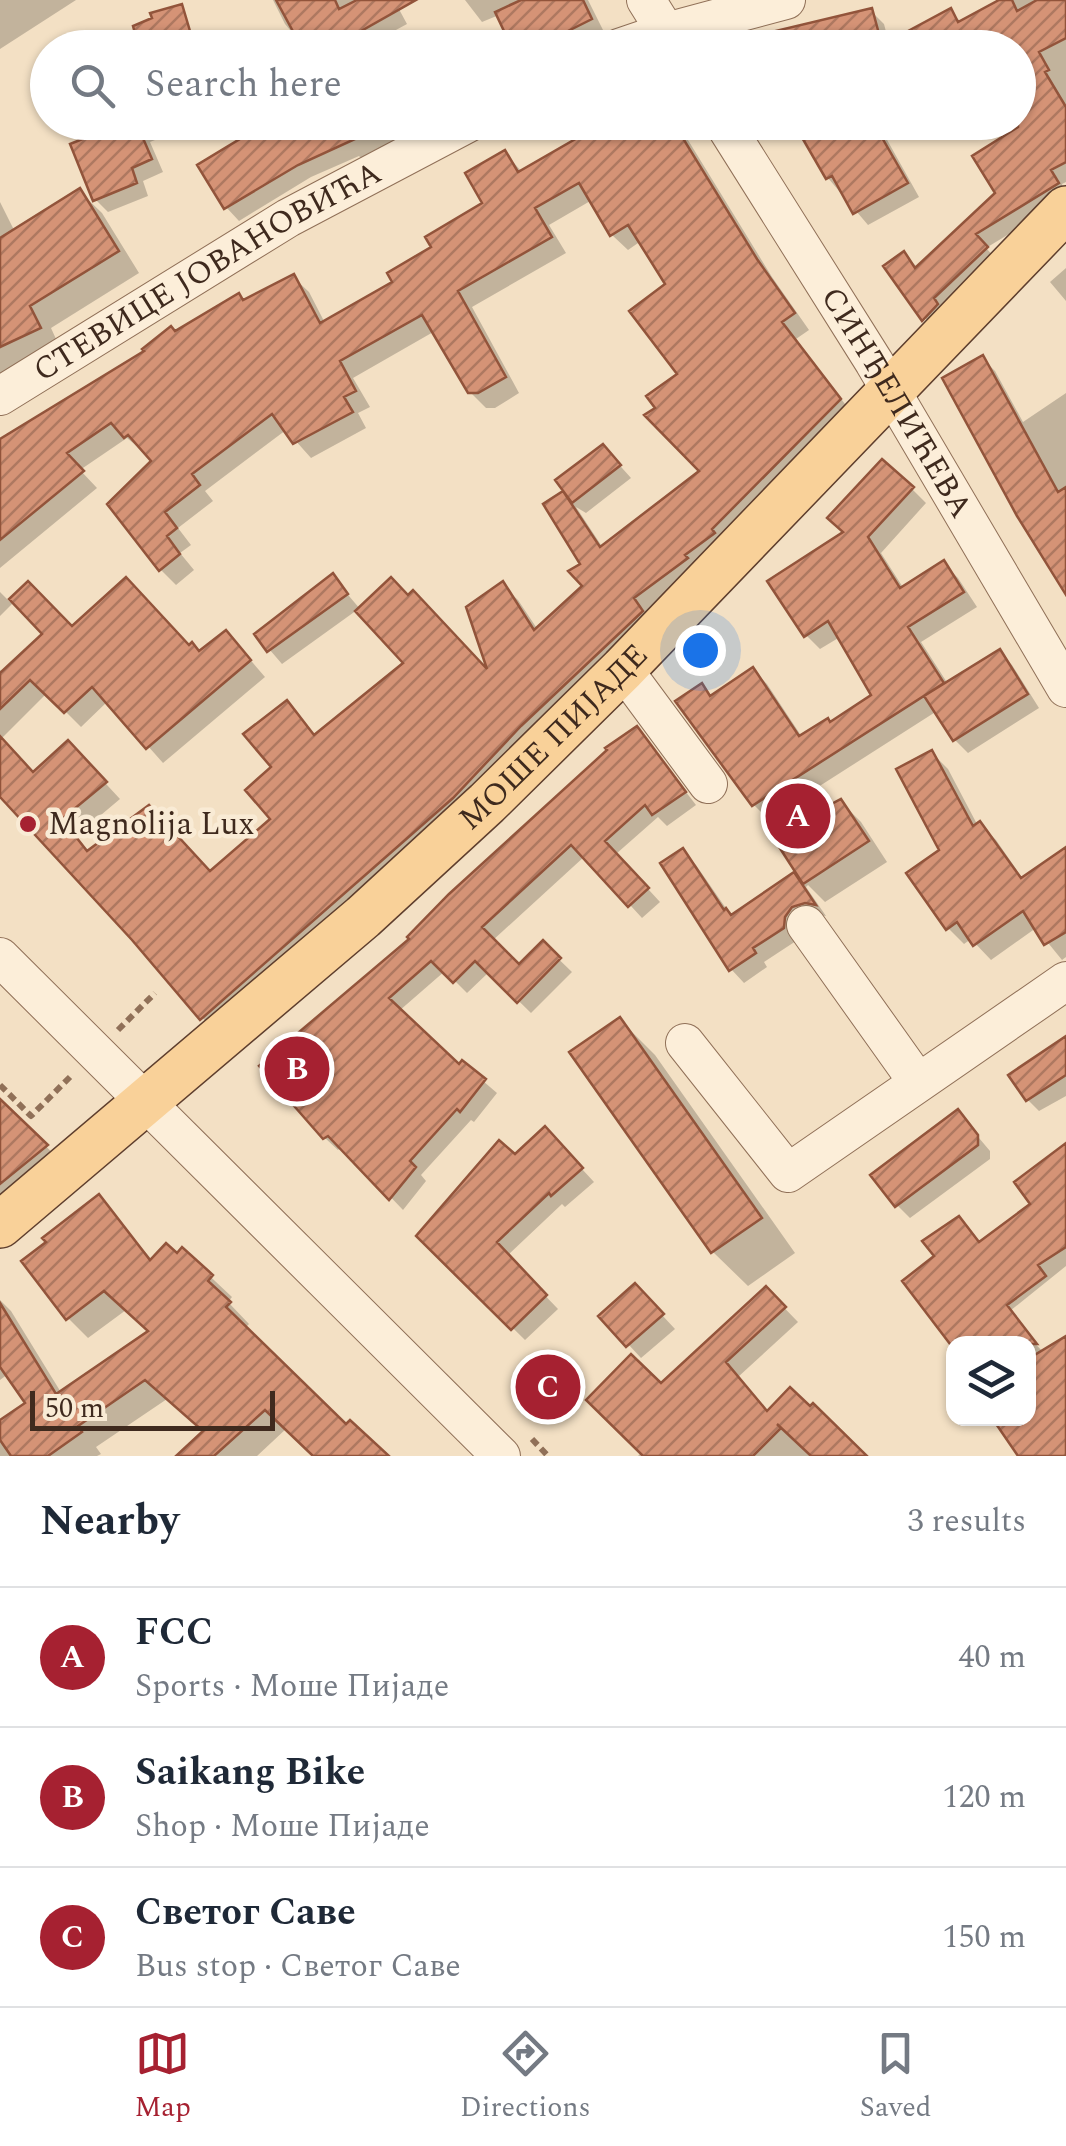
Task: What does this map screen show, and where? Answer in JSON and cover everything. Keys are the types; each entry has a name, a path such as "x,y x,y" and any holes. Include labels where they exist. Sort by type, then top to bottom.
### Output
{"main road":[{"name":"МОШЕ ПИЈАДЕ","path":"0,1225 363,917 487,803 623,669 1066,209"}],"street":[{"path":"662,26 786,0"},
{"name":"СТЕВИЦЕ ЈОВАНОВИЋА","path":"0,396 288,218 436,140"},
{"name":"СИНЂЕЛИЋЕВА","path":"734,140 892,392 1066,688"},
{"path":"623,669 708,784"},
{"path":"806,925 918,1082"},
{"path":"0,957 500,1456"},
{"path":"685,1042 788,1173 1066,981"}],"building":[{"path":"276,0 335,0 339,9 357,0 416,0 363,30 292,30"},
{"path":"521,0 583,0 592,19 570,30 504,30 495,12"},
{"path":"999,0 1012,0 1017,11 1037,0 1066,0 1066,38 1039,52 1049,70 1045,72 1066,107 1066,162 1051,170 1059,183 976,234 988,247 934,298 938,304 922,321 883,266 904,251 915,268 995,193 972,156 997,140 1036,140 1036,30 910,30 951,8 958,22"},
{"path":"182,4 190,30 134,30 133,26 152,18 150,13"},
{"path":"872,8 878,30 780,30"},
{"path":"80,140 144,140 152,159 132,168 137,183 93,201 70,144"},
{"path":"238,140 353,140 298,165 224,209 197,165"},
{"path":"574,140 684,140 795,313 782,322 841,399 712,529 715,533 634,598 643,611 521,726 453,798 200,1020 0,797 0,736 33,772 68,740 107,782 62,819 87,851 149,805 210,871 270,819 245,790 271,767 243,734 287,700 314,735 403,663 355,611 391,577 408,595 413,590 487,669 466,607 503,581 534,630 582,586 568,571 580,564 543,504 563,491 600,547 699,471 644,415 655,408 646,396 677,374 629,311 665,284 628,225 610,236 579,183 535,208 552,237 458,291 506,377 478,393 468,393 422,315 340,361 356,391 344,397 353,412 293,444 272,414 192,474 200,485 165,512 177,528 167,536 180,554 159,571 107,504 151,461 128,435 124,438 111,423 67,453 84,471 0,540 0,439 144,351 171,326 175,331 239,293 243,300 294,274 320,323 392,282 387,273 431,247 425,237 482,203 465,173 505,150 518,172"},
{"path":"803,140 883,140 908,183 853,214 832,176 826,179"},
{"path":"80,188 119,251 30,306 41,328 0,347 0,238"},
{"path":"983,355 1058,492 1066,487 1066,595 1017,516 942,378"},
{"path":"603,444 621,465 572,503 555,480"},
{"path":"882,459 914,487 868,537 900,588 944,560 964,592 908,627 944,683 752,806 675,701 702,683 710,696 753,667 799,736 828,718 830,722 871,695 828,621 804,637 767,581 843,532 827,518"},
{"path":"333,573 348,594 267,652 254,634"},
{"path":"126,577 189,645 192,642 199,651 226,630 251,660 146,749 92,687 64,713 30,680 0,709 0,673 42,634 9,599 28,581 72,626"},
{"path":"1000,649 1028,694 953,741 924,696"},
{"path":"637,726 686,792 652,815 645,805 605,841 649,888 628,907 571,845 482,927 519,964 543,940 561,958 517,1003 475,961 453,983 431,961 389,998 459,1064 462,1060 486,1079 460,1112 457,1109 410,1161 416,1167 389,1200 328,1136 323,1139 259,1066 409,939 449,894 605,748"},
{"path":"932,750 973,826 980,821 1021,878 1066,847 1066,932 1044,945 1023,911 973,946 957,922 946,930 906,873 939,850 896,769"},
{"path":"841,799 869,841 803,884 772,836"},
{"path":"683,848 731,915 794,872 816,905 792,907 784,928 753,948 756,953 729,971 660,863"},
{"path":"620,1017 762,1218 711,1253 569,1052"},
{"path":"1066,1036 1066,1075 1026,1101 1008,1075"},
{"path":"0,1099 48,1145 0,1184"},
{"path":"958,1109 978,1135 978,1145 895,1207 870,1175"},
{"path":"545,1126 583,1168 551,1196 549,1193 497,1242 547,1295 511,1330 416,1236 499,1140 515,1154"},
{"path":"1066,1143 1066,1247 1038,1265 1046,1276 1007,1305 1031,1336 946,1339 902,1281 934,1256 922,1241 959,1216 979,1242 1030,1204 1014,1182"},
{"path":"99,1194 150,1260 166,1243 177,1253 182,1247 213,1275 208,1281 231,1302 226,1307 346,1424 350,1420 389,1456 313,1456 265,1410 214,1456 176,1456 203,1431 145,1380 78,1426 82,1432 48,1456 11,1456 0,1440 0,1420 25,1403 0,1367 0,1303 56,1394 148,1331 104,1291 66,1320 21,1261 46,1242 42,1238"},
{"path":"635,1283 664,1314 626,1347 598,1316"},
{"path":"766,1286 786,1307 726,1362 767,1411 790,1387 810,1406 813,1403 867,1456 811,1456 777,1424 781,1428 753,1456 643,1456 586,1400 631,1354 661,1383"},
{"path":"1066,1336 1066,1456 1018,1456 997,1426 1036,1426 1036,1354"}],"place":[{"name":"FCC","path":"798,816"},
{"name":"Magnolija Lux","path":"28,824"},
{"name":"Saikang Bike","path":"297,1069"},
{"name":"Светог Саве","path":"548,1387"}]}
